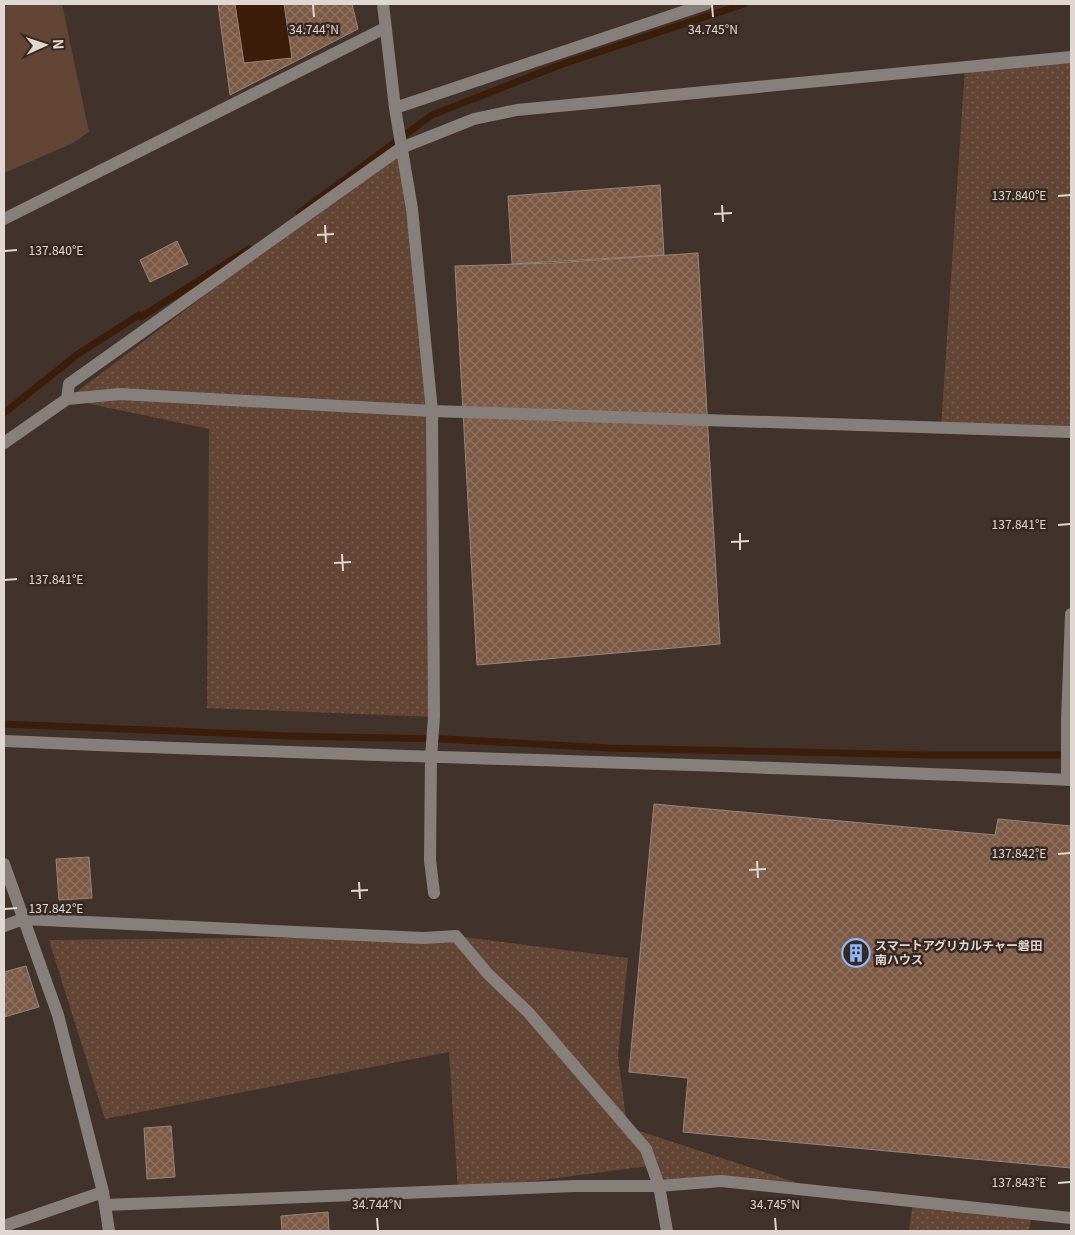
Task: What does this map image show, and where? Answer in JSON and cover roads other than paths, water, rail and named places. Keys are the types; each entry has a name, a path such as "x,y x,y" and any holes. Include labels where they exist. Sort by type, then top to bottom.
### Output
{"street":[{"path":"384,4 395,108 412,209 432,411 434,723 431,756 430,860 434,893"},
{"path":"395,108 706,4"},
{"path":"4,219 386,28"},
{"path":"67,399 69,384 401,148 474,119 517,110 1071,57"},
{"path":"4,443 67,399 120,394 432,411 1071,432"},
{"path":"4,741 1069,780 1067,740 1071,614"},
{"path":"4,864 58,1015 104,1198 109,1231"},
{"path":"4,926 23,919 414,938 456,936 488,974 534,1019 646,1149 659,1186 667,1231"},
{"path":"4,1226 104,1198 574,1186 659,1186 720,1181 1071,1218"}],"waterway":[{"path":"299,213 432,115 560,65 744,4"},
{"path":"4,413 78,354 249,249"},
{"path":"4,724 289,736 444,739 608,748 930,755 1068,755"}],"place":[{"name":"スマートアグリカルチャー磐田 南ハウス","path":"856,953"}]}
